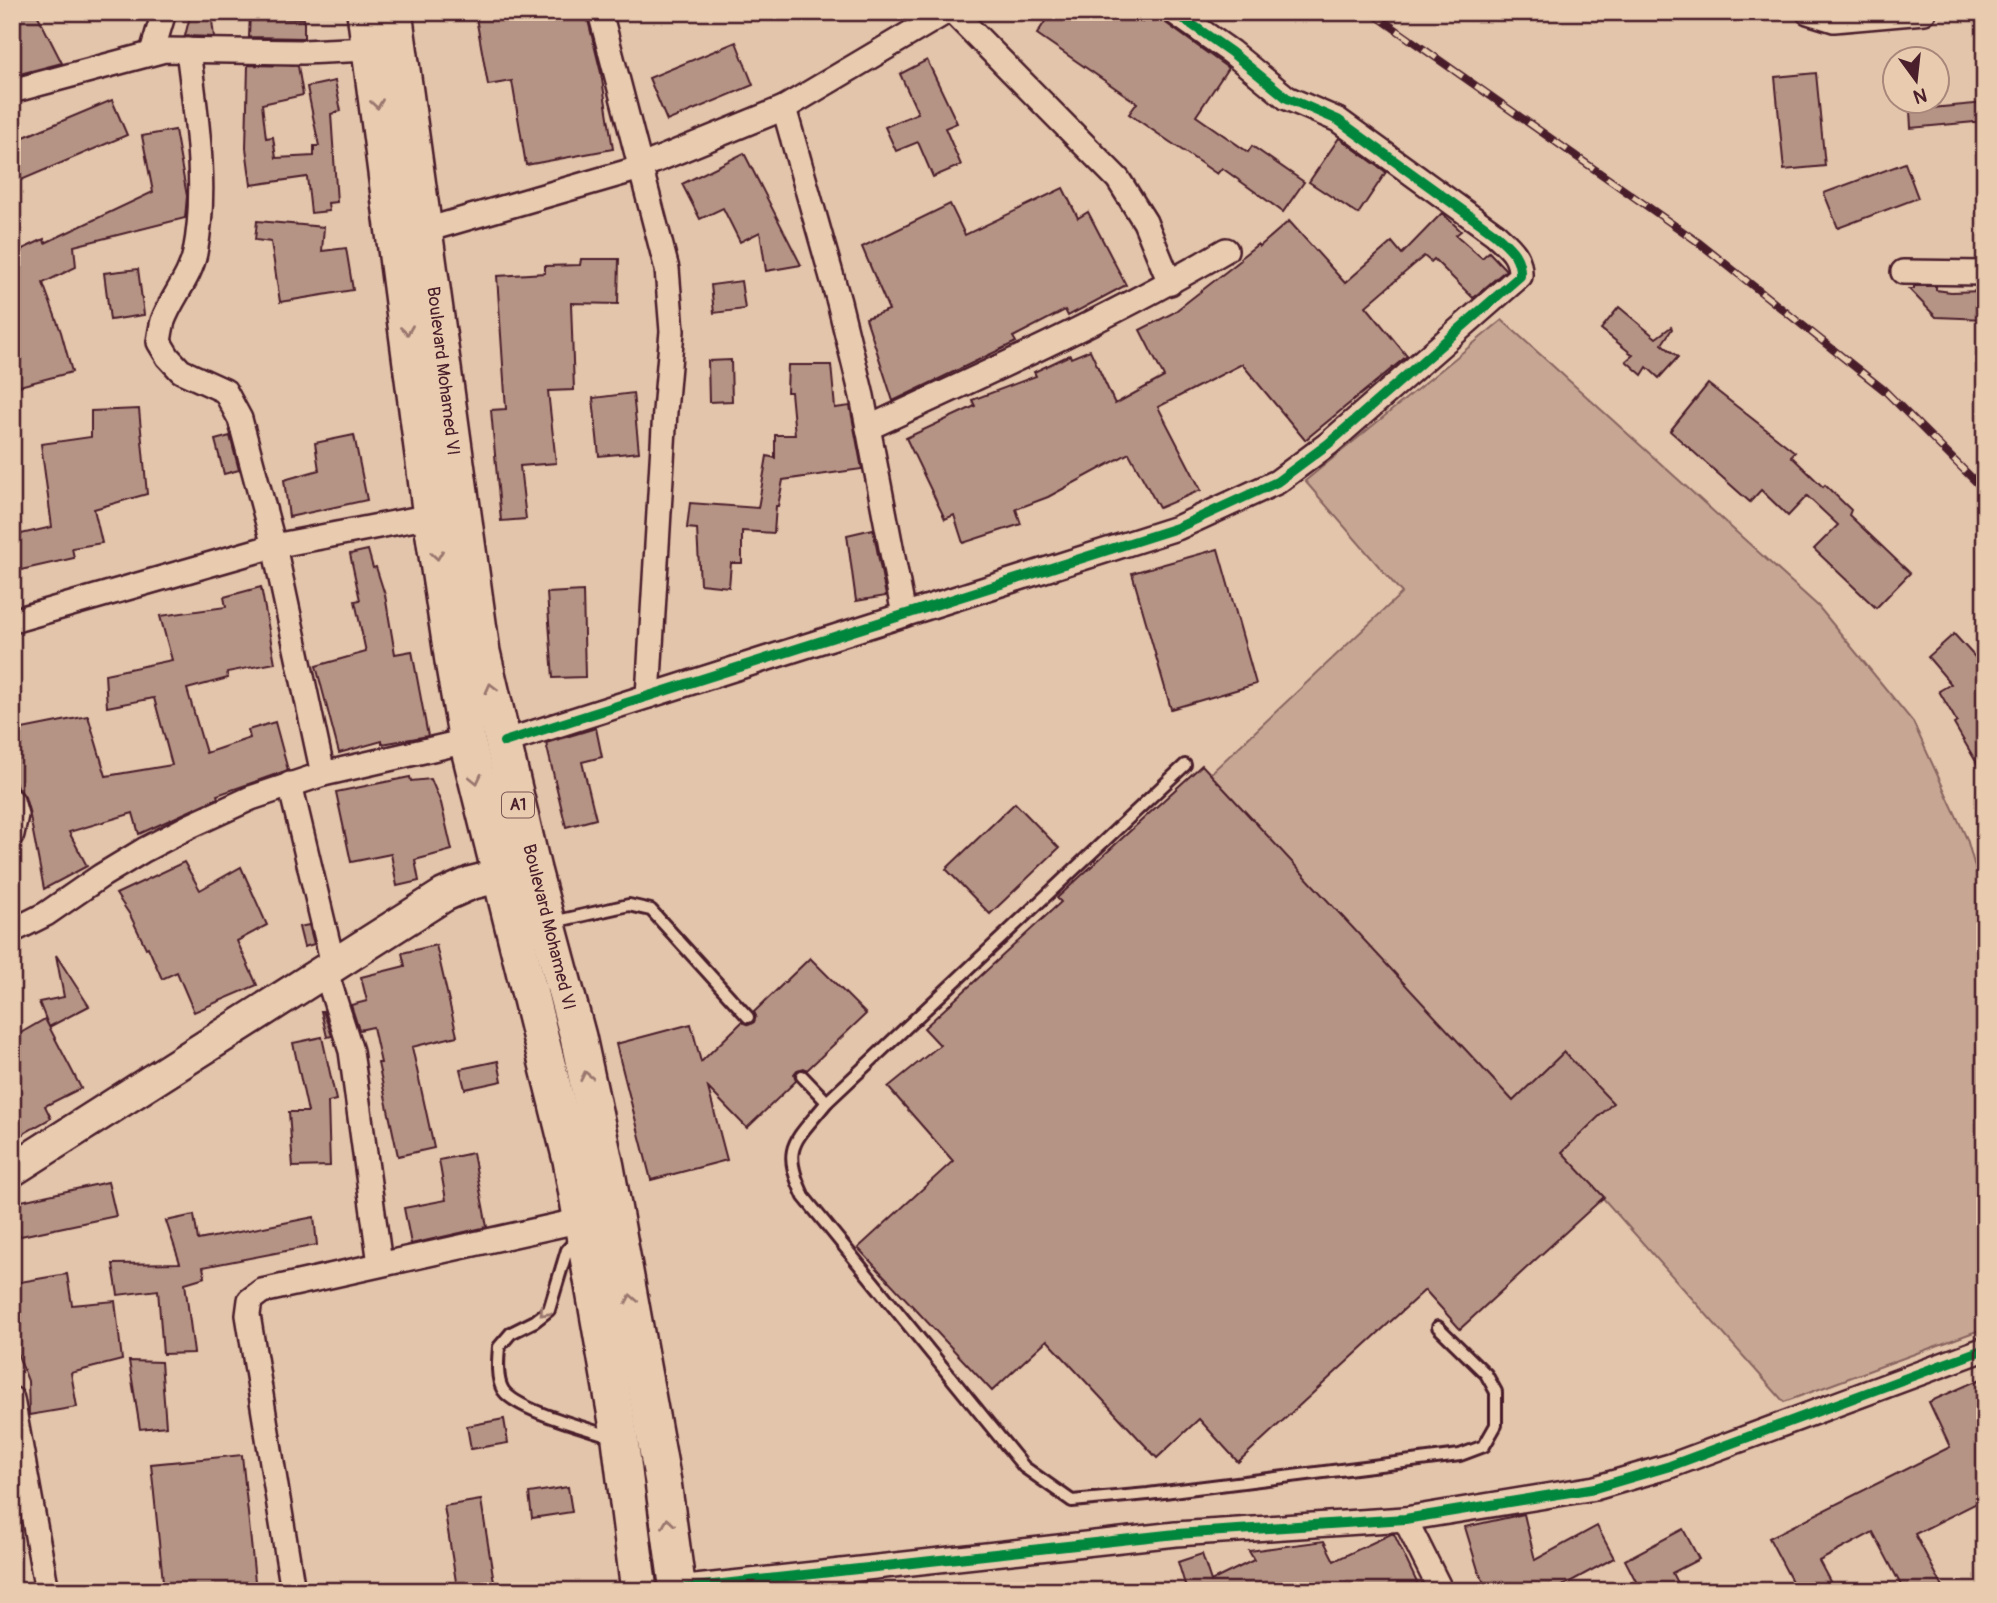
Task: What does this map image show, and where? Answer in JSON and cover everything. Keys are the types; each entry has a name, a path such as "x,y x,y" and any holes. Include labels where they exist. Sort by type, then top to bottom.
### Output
{"main road":[{"name":"Boulevard Mohamed VI","path":"365,12 431,516 467,741 571,1160 620,1439 639,1591"},
{"name":"Boulevard Mohamed VI","path":"394,12 482,652 533,870 578,1037 606,1167 659,1459 678,1590"},
{"path":"499,876 533,870"}],"street":[{"path":"152,52 164,12"},
{"path":"600,12 667,269 672,331 648,696"},
{"path":"426,230 579,188 640,167 784,108 946,12"},
{"path":"953,12 1118,179 1145,222 1170,283"},
{"path":"504,742 1177,528 1277,482 1328,444 1520,276 1521,265 1516,254 1495,234 1338,120 1287,98 1231,52 1174,12"},
{"path":"1808,12 1834,20 1924,12"},
{"path":"12,91 152,52 313,52 369,49"},
{"path":"188,50 198,132 198,233 194,255 163,321 159,342 181,371 225,391 240,419 274,546 323,774"},
{"path":"784,108 839,302 868,428 904,615"},
{"path":"868,428 1078,330 1170,283 1226,250"},
{"path":"1903,272 1985,273"},
{"path":"12,621 274,546 431,516"},
{"path":"12,931 47,914 101,876 190,826 251,798 323,774 467,741"},
{"path":"290,784 329,967 351,1051 380,1264"},
{"path":"12,801 16,815 12,834"},
{"path":"12,1170 444,895 471,883 499,876"},
{"path":"293,1591 248,1315 250,1300 261,1290 583,1225"},
{"path":"678,1590 1177,1534 1405,1519 1595,1488 1670,1466 1985,1349"},
{"path":"12,1399 21,1495 47,1591"},
{"path":"1405,1519 1441,1591"}],"lane":[{"path":"1185,765 827,1102 792,1146 792,1172 804,1197 1024,1467 1072,1501 1460,1455 1484,1446 1496,1425 1496,1392 1486,1374 1438,1327"},
{"path":"547,923 629,905 651,910 748,1017"},
{"path":"802,1076 827,1102"},
{"path":"583,1225 567,1250 549,1310 511,1334 499,1347 498,1367 502,1389 516,1402 620,1439"}],"shaded area":[{"path":"1502,320 1818,606 1913,722 1967,839 1985,903 1985,1328 1784,1402 1562,1152 1612,1103 1564,1052 1513,1101 1210,774 1402,593 1305,481"}],"building":[{"path":"12,12 36,12 62,63 12,76"},
{"path":"191,12 211,12 214,37 185,36"},
{"path":"250,12 267,12 268,18 304,19 304,38 249,37"},
{"path":"475,12 586,12 601,73 613,149 526,165 512,81 488,85"},
{"path":"1051,12 1128,12 1142,22 1148,12 1160,12 1166,23 1228,68 1196,116 1248,152 1252,146 1304,182 1283,212 1222,168 1217,174 1129,114 1137,103 1037,34"},
{"path":"736,42 753,85 667,121 649,78"},
{"path":"927,60 957,123 945,128 961,165 933,177 918,142 896,151 885,127 918,113 900,74"},
{"path":"248,65 298,66 303,95 262,104 266,138 273,137 276,158 314,156 314,146 319,146 307,87 335,81 341,111 331,114 337,202 328,203 329,211 311,213 307,177 251,185 246,148"},
{"path":"1816,73 1825,166 1784,170 1775,77"},
{"path":"112,100 127,135 19,181 12,165 12,142"},
{"path":"1985,103 1985,121 1911,128 1910,116 1952,116 1952,106"},
{"path":"175,130 187,196 185,218 74,246 76,267 43,283 72,372 12,388 12,254 44,239 45,243 153,192 142,136"},
{"path":"1339,138 1386,172 1358,214 1309,182"},
{"path":"744,153 801,265 766,271 760,232 740,242 723,208 700,219 682,184"},
{"path":"1905,163 1918,198 1838,228 1824,193"},
{"path":"1063,188 1078,218 1088,212 1126,285 1068,316 1065,310 1013,337 1016,342 893,401 866,318 889,310 862,247 950,204 965,235"},
{"path":"1442,213 1461,231 1456,235 1482,258 1489,252 1506,270 1473,298 1434,259 1431,262 1424,256 1366,306 1407,356 1305,440 1242,364 1158,407 1201,490 1159,508 1129,453 1048,497 1016,509 1021,524 963,543 954,515 945,519 906,438 975,406 972,400 1036,376 1034,372 1070,355 1071,358 1090,350 1115,404 1164,377 1140,330 1173,313 1289,221 1345,283 1392,242 1402,254"},
{"path":"257,221 324,227 322,251 346,248 353,290 280,302 271,242 255,240"},
{"path":"581,259 619,259 618,304 571,303 574,390 548,391 556,463 520,466 526,519 501,521 491,410 506,409 497,276 545,273 545,266 580,265"},
{"path":"138,269 144,315 110,320 104,273"},
{"path":"741,281 745,309 714,313 711,285"},
{"path":"1914,286 1936,286 1936,290 1951,292 1985,291 1985,319 1936,317 1909,289 1914,289"},
{"path":"1619,307 1656,338 1671,327 1662,344 1678,357 1659,378 1647,367 1642,375 1626,361 1633,355 1601,329"},
{"path":"731,360 732,401 709,402 708,361"},
{"path":"788,365 831,365 835,408 850,406 862,469 783,480 776,506 774,533 742,531 742,563 731,563 729,587 700,584 697,529 687,528 690,503 758,508 767,456 775,458 775,435 795,435 791,392 787,392"},
{"path":"1708,384 1795,452 1791,456 1851,510 1849,515 1910,573 1876,608 1814,549 1838,525 1807,496 1788,516 1761,490 1750,502 1670,431"},
{"path":"633,393 639,452 599,456 593,398"},
{"path":"139,409 147,494 94,509 102,543 72,548 74,558 12,572 12,536 52,527 41,444 91,437 91,411"},
{"path":"354,435 367,500 289,517 284,480 319,470 315,443"},
{"path":"230,436 239,470 224,474 215,440"},
{"path":"873,529 886,596 856,601 847,535"},
{"path":"1218,549 1256,684 1171,709 1132,573"},
{"path":"368,550 385,595 395,654 412,651 428,736 382,744 382,741 339,753 316,666 366,652 355,601 360,600 350,554"},
{"path":"261,587 275,663 227,672 228,678 187,689 206,753 250,738 248,730 275,722 288,770 217,795 218,798 139,834 133,813 69,832 87,866 44,889 29,811 12,772 12,731 88,716 106,776 172,765 154,698 107,707 105,674 172,660 160,616 226,607 224,597"},
{"path":"583,591 585,677 553,678 547,593"},
{"path":"1954,634 1985,668 1985,777 1954,724 1957,722 1939,691 1951,684 1928,657"},
{"path":"596,728 602,757 582,762 596,819 566,827 546,743"},
{"path":"1202,765 1513,1101 1564,1052 1613,1103 1562,1152 1604,1197 1460,1329 1425,1290 1238,1462 1199,1419 1157,1458 1047,1340 992,1391 858,1248 953,1161 888,1087 940,1045 924,1028 1061,902 1057,898"},
{"path":"410,777 411,781 431,779 441,803 452,850 415,860 419,881 397,886 391,854 351,862 336,792"},
{"path":"1015,803 1059,848 990,914 946,869"},
{"path":"184,862 200,890 241,867 267,925 237,941 257,985 194,1012 177,972 162,979 148,947 146,948 116,894"},
{"path":"309,925 314,944 304,947 299,927"},
{"path":"436,945 457,1036 412,1047 434,1148 398,1156 373,1027 359,1030 351,1005 367,1001 361,977 405,966 402,953"},
{"path":"56,955 89,1006 49,1027 39,1002 64,997"},
{"path":"810,958 866,1014 807,1070 797,1070 794,1074 796,1081 747,1128 708,1088 727,1160 651,1180 616,1044 691,1024 701,1062 742,1022 749,1025 754,1022 754,1012"},
{"path":"323,1011 332,1036 327,1037"},
{"path":"45,1019 81,1088 45,1106 51,1118 12,1140 12,1038"},
{"path":"322,1037 336,1100 328,1102 330,1166 293,1167 289,1112 308,1112 293,1043"},
{"path":"498,1061 502,1081 465,1089 460,1069"},
{"path":"473,1153 487,1227 411,1244 404,1208 446,1200 439,1160"},
{"path":"108,1182 116,1216 16,1237 12,1203"},
{"path":"194,1215 198,1240 314,1217 317,1245 203,1267 205,1277 185,1283 194,1353 163,1354 158,1290 118,1295 113,1264 180,1263 166,1221"},
{"path":"67,1274 72,1305 115,1301 122,1360 71,1373 77,1407 29,1415 28,1381 18,1355 14,1283"},
{"path":"129,1361 161,1362 166,1426 140,1429"},
{"path":"1985,1377 1985,1499 1915,1534 1945,1591 1904,1591 1873,1532 1819,1561 1835,1591 1797,1591 1769,1538 1950,1447 1929,1402"},
{"path":"504,1419 508,1443 471,1449 467,1426"},
{"path":"242,1455 256,1591 164,1591 151,1464"},
{"path":"568,1487 572,1512 532,1518 529,1493"},
{"path":"481,1500 494,1582 457,1588 444,1506"},
{"path":"1524,1514 1535,1560 1597,1526 1614,1558 1553,1591 1488,1591 1478,1570 1465,1527"},
{"path":"1683,1529 1699,1559 1672,1573 1681,1591 1641,1591 1625,1560"},
{"path":"1394,1534 1421,1591 1187,1591 1178,1562 1202,1554 1211,1581 1254,1560 1249,1551 1324,1541 1334,1561"}],"railway":[{"path":"1371,12 1698,242 1884,390 1985,491"}],"cycle path":[{"path":"504,742 1177,528 1277,482 1328,444 1520,276 1516,257 1495,234 1338,120 1287,98 1231,52 1174,12"},
{"path":"677,1589 1176,1534 1405,1519 1595,1488 1670,1466 1985,1349"}]}
